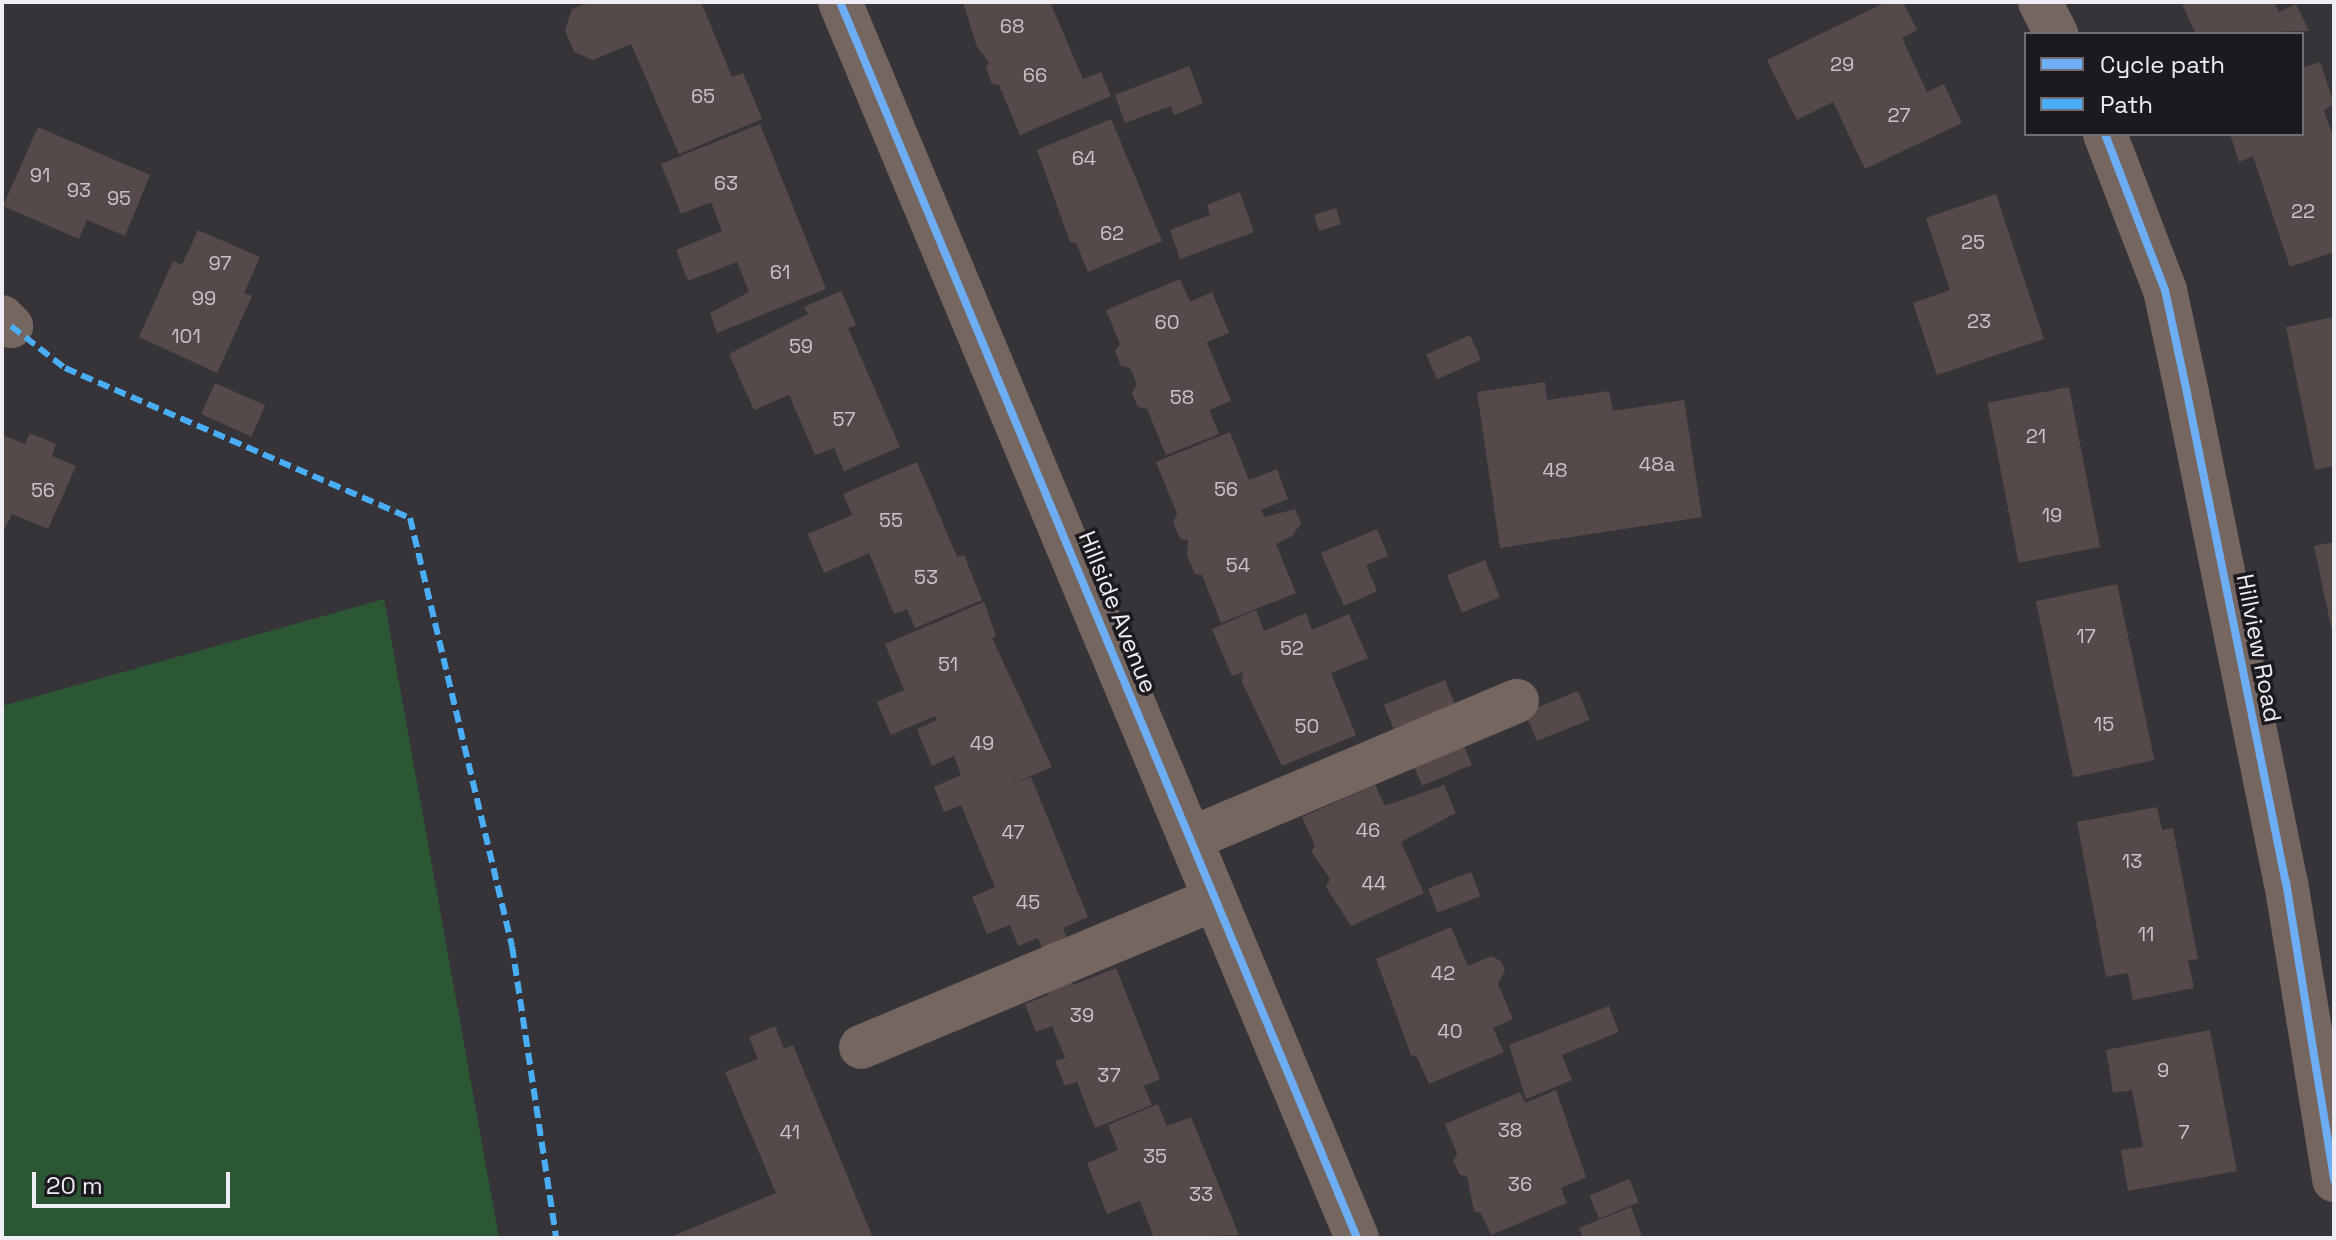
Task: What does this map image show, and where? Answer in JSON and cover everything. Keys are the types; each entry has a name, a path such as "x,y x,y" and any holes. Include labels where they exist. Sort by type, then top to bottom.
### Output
{"street":[{"name":"Hillside Avenue","path":"840,2 1357,1238"},
{"path":"2040,2 2055,32"},
{"name":"Hillview Road","path":"2106,136 2165,290 2286,882 2334,1180"},
{"path":"1190,839 1517,701"},
{"path":"861,1047 1215,899"}],"green space":[{"path":"384,599 499,1238 2,1238 2,706"}],"building":[{"path":"590,2 701,2 732,77 743,73 762,119 679,154 631,44 593,60 574,52 565,30 572,9"},
{"path":"963,2 1050,2 1083,79 1101,72 1111,96 1020,135 999,85 992,84 986,68 989,62 977,47"},
{"path":"1886,2 1903,2 1917,30 1902,38 1927,92 1944,84 1962,123 1865,169 1833,102 1797,120 1767,60"},
{"path":"2181,2 2274,2 2279,12 2296,4 2309,31 2271,32 2195,32"},
{"path":"2320,62 2334,103 2324,111 2334,139 2334,252 2290,267 2253,156 2239,162 2231,136 2304,136 2304,67"},
{"path":"1189,66 1203,103 1174,115 1171,106 1125,123 1115,95"},
{"path":"1111,119 1162,241 1088,272 1076,243 1070,242 1037,150"},
{"path":"760,124 826,289 717,333 710,313 749,292 737,262 688,281 676,250 722,231 711,202 681,214 661,164"},
{"path":"38,127 150,175 125,236 87,220 79,239 3,206"},
{"path":"1240,192 1254,232 1180,259 1170,230 1210,215 1207,205"},
{"path":"1996,194 2044,339 1937,375 1913,303 1950,290 1926,218"},
{"path":"1336,208 1341,224 1319,231 1314,215"},
{"path":"198,230 260,257 244,293 252,296 217,373 139,337 173,261 182,265"},
{"path":"1180,279 1190,302 1212,292 1229,333 1207,342 1231,401 1209,410 1219,434 1166,455 1147,409 1138,407 1132,393 1137,384 1130,368 1121,366 1115,351 1120,344 1106,310"},
{"path":"841,291 856,325 848,328 900,447 844,471 834,448 815,455 789,395 754,410 729,354 808,314 804,307"},
{"path":"2334,317 2334,466 2315,470 2286,327"},
{"path":"1470,335 1481,360 1437,379 1426,355"},
{"path":"1545,382 1547,400 1609,391 1613,411 1684,400 1702,517 1500,548 1477,392"},
{"path":"215,383 265,405 251,436 201,414"},
{"path":"2069,387 2100,547 2019,563 1988,403"},
{"path":"1230,432 1249,480 1277,469 1288,499 1261,510 1265,517 1295,509 1301,523 1292,536 1276,544 1296,593 1221,623 1202,575 1195,574 1187,556 1188,540 1180,539 1173,522 1177,514 1156,462"},
{"path":"30,433 56,444 52,456 76,466 48,529 12,514 2,535 2,435 25,444"},
{"path":"917,462 957,557 964,555 982,600 915,628 907,609 894,614 869,553 824,573 808,534 852,515 843,494"},
{"path":"1377,529 1388,556 1366,565 1377,591 1344,606 1321,553"},
{"path":"2334,542 2334,636 2333,636 2314,546"},
{"path":"1485,560 1500,597 1462,612 1447,575"},
{"path":"2117,584 2154,760 2073,777 2036,601"},
{"path":"984,602 996,636 992,638 1052,767 1007,786 1031,777 1088,917 1063,928 1069,943 1044,953 1038,938 1018,946 1010,925 987,934 972,897 995,887 961,805 944,812 934,787 961,775 954,756 932,766 917,729 937,720 935,716 891,735 877,702 904,690 885,644"},
{"path":"1256,610 1264,631 1306,613 1312,630 1349,614 1368,658 1331,673 1356,735 1282,766 1242,682 1243,672 1232,676 1212,629"},
{"path":"1445,680 1457,709 1395,733 1384,705"},
{"path":"1578,691 1590,720 1537,741 1525,712"},
{"path":"1461,739 1472,765 1422,786 1411,760"},
{"path":"1375,785 1385,806 1444,785 1456,813 1401,842 1424,893 1351,926 1326,887 1330,879 1311,851 1315,846 1302,817"},
{"path":"2157,807 2162,830 2173,828 2198,959 2188,960 2194,988 2133,1000 2128,973 2106,977 2077,822"},
{"path":"1471,872 1480,896 1437,913 1428,888"},
{"path":"1451,927 1468,966 1491,956 1501,961 1505,970 1498,984 1513,1019 1493,1028 1504,1052 1429,1084 1417,1057 1411,1055 1376,959"},
{"path":"1116,968 1160,1079 1144,1086 1152,1105 1095,1128 1077,1082 1065,1086 1055,1061 1065,1058 1052,1026 1036,1032 1025,1004 1048,995 1043,984 1069,974 1073,985"},
{"path":"1609,1006 1619,1032 1562,1055 1572,1080 1526,1099 1509,1045"},
{"path":"775,1026 784,1049 793,1045 873,1238 668,1238 776,1193 725,1072 758,1059 749,1037"},
{"path":"2210,1030 2237,1171 2128,1191 2121,1150 2143,1147 2132,1090 2113,1093 2106,1050"},
{"path":"1556,1090 1586,1177 1561,1188 1567,1203 1491,1235 1481,1213 1474,1211 1467,1176 1460,1175 1453,1161 1457,1154 1445,1124 1520,1092 1525,1103"},
{"path":"1158,1104 1167,1126 1191,1117 1239,1235 1154,1238 1140,1201 1107,1214 1087,1163 1118,1150 1108,1125"},
{"path":"1629,1179 1639,1202 1599,1219 1589,1196"},
{"path":"1631,1207 1642,1236 1583,1238 1579,1228"}],"marked path":[{"path":"11,326 65,368 410,518 512,946 556,1238"}],"cycle path":[{"path":"840,2 1357,1238"},
{"path":"2106,136 2165,290 2286,882 2334,1180"}]}
